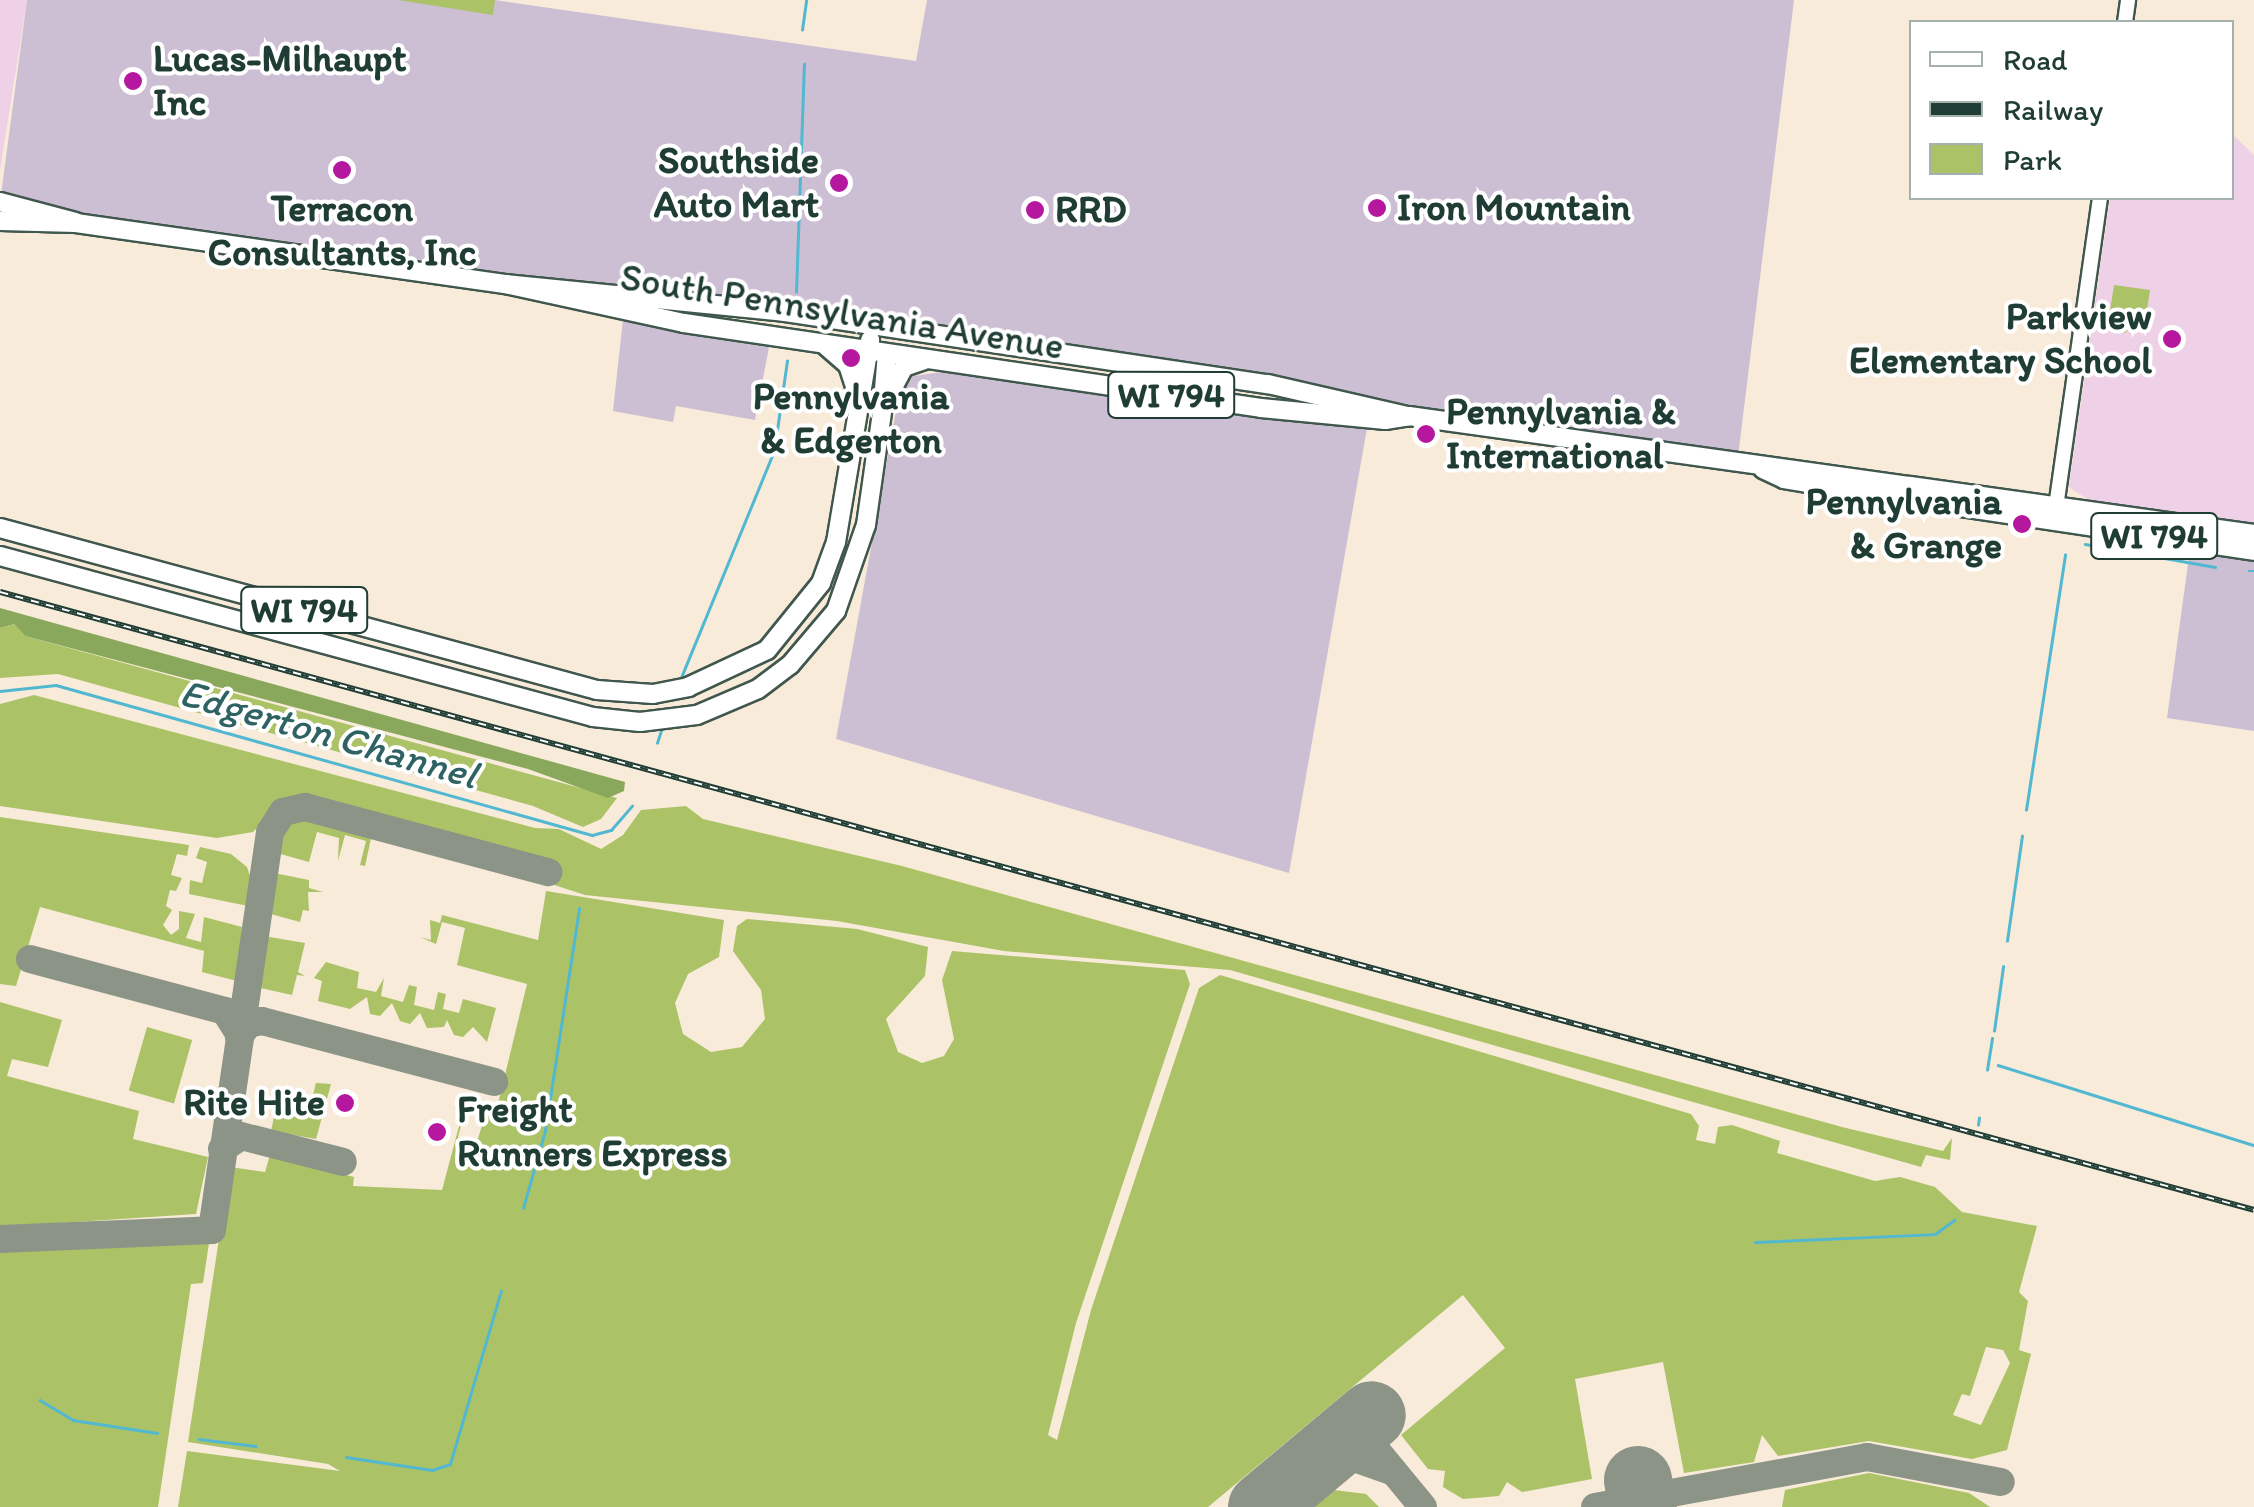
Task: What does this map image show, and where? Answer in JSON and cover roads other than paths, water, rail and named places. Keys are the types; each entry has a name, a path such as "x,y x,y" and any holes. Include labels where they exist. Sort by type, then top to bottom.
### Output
{"main road":[{"name":"South Pennsylvania Avenue","path":"0,202 76,223"},
{"name":"South Pennsylvania Avenue","path":"0,221 76,223 506,284 680,298 872,324 1268,384 1388,406 1409,416"},
{"name":"South Pennsylvania Avenue","path":"506,284 677,322 1279,410 1409,416 1763,469 1784,479 2254,534"},
{"path":"677,322 680,298"},
{"name":"WI 794","path":"0,528 608,692 669,691 737,669 783,636 821,582 836,542 858,410 877,351 872,324"},
{"path":"821,344 848,365 858,410"},
{"path":"877,351 883,406"},
{"name":"WI 794","path":"0,556 592,717 661,721 723,707 790,665 836,611 866,524 883,406 904,366 935,360"},
{"name":"South Pennsylvania Avenue","path":"2056,512 2254,551"}],"street":[{"path":"2056,512 2100,200"}],"waterway":[{"name":"Edgerton Channel","path":"802,30 806,0"},
{"name":"Edgerton Channel","path":"796,292 804,64"},
{"name":"Edgerton Channel","path":"680,680 774,451 787,361"},
{"path":"2085,544 2215,567"},
{"path":"2026,810 2065,555"},
{"path":"2249,571 2254,571"},
{"name":"Edgerton Channel","path":"0,691 56,685 592,835 611,830 632,806"},
{"name":"Edgerton Channel","path":"657,743 663,725"},
{"path":"2007,941 2022,836"},
{"path":"523,1208 545,1131 579,909"},
{"path":"1994,1031 2003,967"},
{"path":"1987,1070 1992,1038"},
{"path":"1998,1065 2254,1145"},
{"path":"1978,1125 1979,1118"},
{"path":"1755,1242 1935,1234 1954,1220"},
{"path":"346,1457 432,1470 450,1464 501,1291"},
{"path":"40,1400 73,1420 157,1433"},
{"path":"199,1439 256,1446"}],"railway":[{"path":"0,592 2254,1210"}],"place":[{"name":"Lucas-Milhaupt Inc","path":"133,81"},
{"name":"Terracon Consultants, Inc","path":"342,170"},
{"name":"Southside Auto Mart","path":"839,183"},
{"name":"Iron Mountain","path":"1377,208"},
{"name":"RRD","path":"1035,210"},
{"name":"Parkview Elementary School","path":"2172,339"},
{"name":"Pennylvania & Edgerton","path":"851,358"},
{"name":"Pennylvania & International","path":"1426,434"},
{"name":"Pennylvania & Grange","path":"2022,524"},
{"name":"Rite Hite","path":"345,1103"},
{"name":"Freight Runners Express","path":"437,1132"}]}
